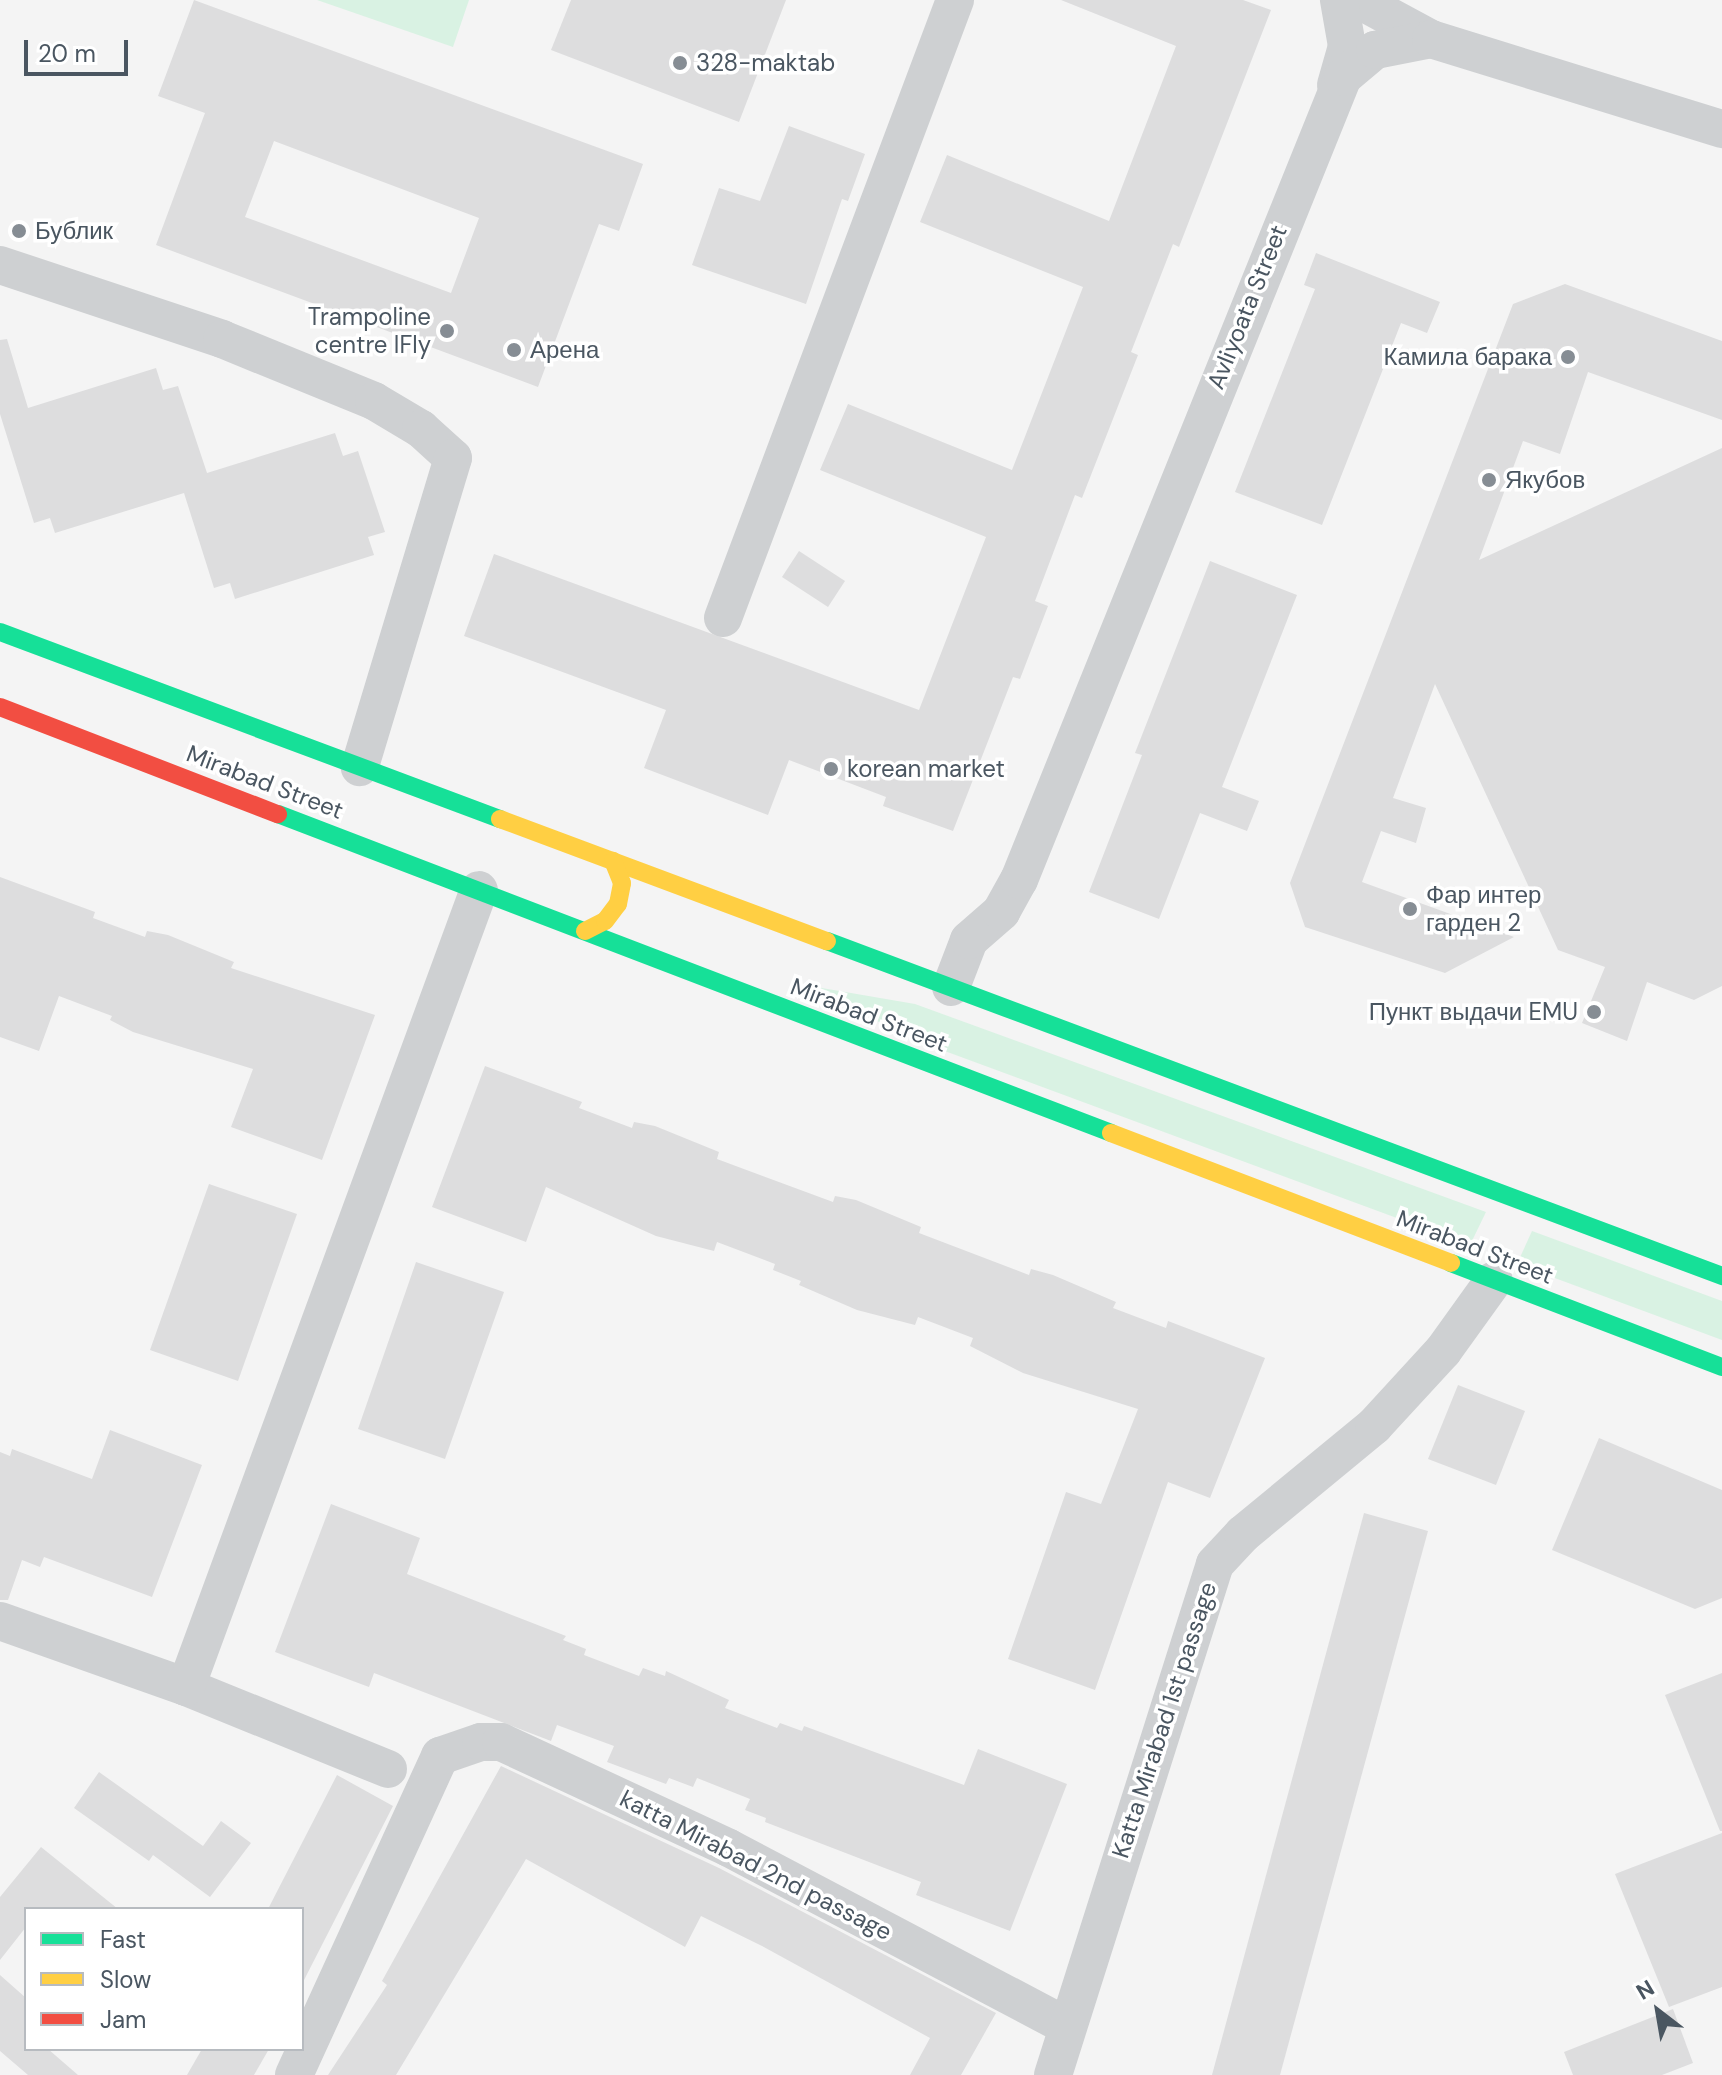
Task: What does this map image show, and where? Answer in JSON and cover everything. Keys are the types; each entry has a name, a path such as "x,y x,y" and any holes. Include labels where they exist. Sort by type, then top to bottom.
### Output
{"main road":[{"name":"Mirabad Street","path":"0,632 1722,1276"},
{"name":"Mirabad Street","path":"0,707 1722,1367"},
{"path":"585,931 605,921 618,904 622,883 613,861"}],"street":[{"path":"723,618 955,0"},
{"path":"951,987 969,940 1001,912 1019,880 1335,87 1347,46 1339,0"},
{"path":"1359,0 1431,39 1722,129"},
{"path":"1335,87 1375,50 1431,39"},
{"path":"0,265 222,339 374,401 421,429 453,458 360,767"},
{"path":"186,1687 479,890"},
{"name":"Katta Mirabad 1st passage","path":"1053,2075 1065,2025 1215,1564 1243,1534 1374,1426 1443,1351 1494,1280"},
{"path":"0,1621 186,1687 388,1769"},
{"name":"katta Mirabad 2nd passage","path":"295,2075 440,1756 464,1745 501,1742 729,1848 1065,2025"}],"green space":[{"path":"317,0 469,0 453,47"},
{"path":"816,987 915,1004 1486,1212 1470,1245 904,1036"},
{"path":"1532,1231 1722,1301 1722,1340 1517,1264"}],"building":[{"path":"194,0 643,164 619,231 599,224 538,387 156,245 205,113 158,96","holes":["274,141 479,218 451,293 245,217"]},
{"path":"571,0 786,0 739,122 551,50"},
{"path":"1061,0 1243,0 1271,10 1179,247 1173,244 1131,352 1138,355 1082,498 1075,495 1035,601 1048,606 1020,679 1013,677 953,831 883,806 886,797 789,760 768,815 644,768 666,710 464,636 494,554 919,710 986,537 820,470 848,404 1012,470 1083,287 920,222 947,155 1109,221 1176,46"},
{"path":"789,126 865,154 848,201 842,199 806,304 692,265 719,188 760,201"},
{"path":"1316,253 1440,302 1427,333 1401,323 1322,525 1235,492 1315,289 1304,285"},
{"path":"1565,284 1722,341 1722,420 1588,372 1560,454 1523,441 1479,560 1722,448 1722,986 1694,1000 1647,982 1627,1041 1582,1023 1605,967 1558,950 1435,684 1393,798 1426,808 1416,843 1381,831 1362,882 1514,937 1445,973 1305,927 1290,883 1513,304"},
{"path":"7,339 28,408 156,368 163,390 178,386 207,473 335,433 343,456 358,451 385,532 368,537 374,555 235,599 230,583 214,588 184,493 55,533 50,518 34,523 0,414 0,340"},
{"path":"799,551 845,581 828,607 782,577"},
{"path":"1210,561 1297,595 1222,787 1259,801 1247,831 1200,813 1159,919 1089,892 1142,755 1135,753"},
{"path":"0,877 95,912 93,918 145,937 147,931 168,935 234,962 231,968 375,1015 322,1160 231,1127 253,1069 133,1032 110,1020 112,1016 59,996 39,1051 0,1037"},
{"path":"485,1066 582,1102 579,1108 632,1128 634,1122 655,1126 719,1152 717,1159 833,1202 835,1196 856,1200 921,1227 919,1233 1029,1275 1031,1269 1053,1275 1116,1302 1113,1308 1166,1328 1168,1321 1265,1358 1210,1498 1168,1482 1095,1690 1008,1659 1066,1492 1101,1504 1138,1409 1023,1373 970,1346 973,1338 918,1317 915,1325 857,1310 799,1285 801,1281 773,1270 775,1264 717,1242 714,1251 656,1236 546,1187 526,1242 432,1207"},
{"path":"209,1184 297,1214 238,1381 150,1350"},
{"path":"416,1262 504,1292 445,1459 358,1429"},
{"path":"1458,1385 1525,1411 1496,1485 1428,1459"},
{"path":"110,1430 202,1465 152,1597 44,1557 40,1567 22,1560 8,1600 0,1600 0,1452 10,1456 12,1449 92,1479"},
{"path":"1599,1438 1722,1490 1722,1598 1695,1609 1552,1550"},
{"path":"331,1504 420,1538 407,1574 566,1636 563,1640 586,1649 584,1655 639,1676 643,1668 665,1676 666,1671 729,1700 725,1708 777,1728 780,1723 802,1731 804,1726 964,1785 978,1749 1067,1784 1010,1931 916,1895 921,1882 765,1822 766,1818 745,1810 750,1799 697,1778 693,1787 669,1778 666,1784 607,1762 614,1746 557,1725 551,1741 374,1673 369,1687 275,1652"},
{"path":"1364,1513 1428,1531 1280,2075 1212,2075"},
{"path":"1722,1673 1722,1831 1720,1831 1665,1695"},
{"path":"501,1766 719,1868 996,2013 961,2075 910,2075 930,2038 762,1946 701,1916 685,1947 526,1859 396,2075 328,2075 387,1985 382,1981"},
{"path":"99,1772 203,1846 221,1821 251,1843 210,1897 153,1855 149,1861 74,1808"},
{"path":"337,1775 393,1806 304,1980 304,1907 269,1907"},
{"path":"1722,1833 1722,1987 1669,2007 1615,1874"},
{"path":"41,1847 116,1907 24,1907 24,1930 0,1960 0,1897"},
{"path":"0,1975 24,1996 24,2051 50,2051 78,2075 28,2075 0,2051"},
{"path":"1673,2009 1693,2063 1662,2075 1573,2075 1564,2052"},
{"path":"201,2051 268,2051 254,2075 187,2075"}],"traffic: fast":[{"path":"0,632 500,819"},
{"path":"278,814 1111,1133"},
{"path":"827,941 1722,1276"},
{"path":"1451,1263 1722,1367"}],"traffic: slow":[{"path":"500,819 827,941"},
{"path":"585,931 605,921 618,904 622,883 613,861"},
{"path":"1111,1133 1451,1263"}],"traffic: jam":[{"path":"0,707 278,814"}],"place":[{"name":"328-maktab","path":"680,63"},
{"name":"Бублик","path":"19,231"},
{"name":"Trampoline centre IFly","path":"447,331"},
{"name":"Арена","path":"514,350"},
{"name":"Камила барака","path":"1568,357"},
{"name":"Якубов","path":"1489,480"},
{"name":"korean market","path":"831,769"},
{"name":"Фар интер гарден 2","path":"1410,909"},
{"name":"Пункт выдачи EMU","path":"1594,1012"}]}
